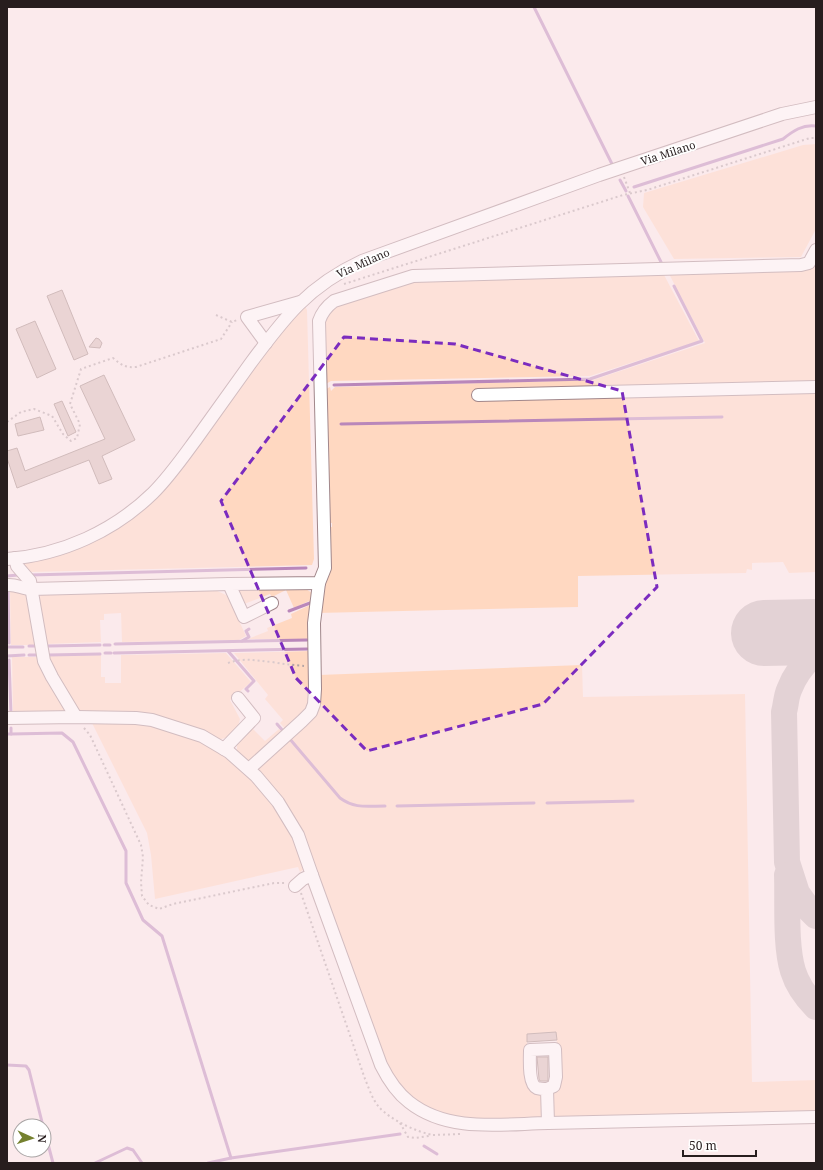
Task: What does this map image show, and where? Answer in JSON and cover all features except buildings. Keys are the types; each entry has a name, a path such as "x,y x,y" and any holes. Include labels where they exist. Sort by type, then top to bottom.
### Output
{"street":[{"name":"Via Milano","path":"11,558 53,551 83,540 112,525 138,506 159,487 177,466 266,343 300,302 332,277 362,261 621,168 782,114 816,107"},
{"path":"248,769 302,721 310,712 314,704 314,623 319,583 325,568 319,321 326,306 334,301 413,276 800,264 809,263 816,250"},
{"path":"266,343 247,316 300,302"},
{"path":"478,395 816,387"},
{"path":"11,558 30,581 44,661 76,717"},
{"path":"7,585 14,584 26,589 31,589 319,583"},
{"path":"229,584 244,617 272,603"},
{"path":"224,749 254,718 238,698"},
{"path":"7,718 119,717 152,720 202,736 224,749 248,769 268,789 288,817 298,835 381,1066 390,1082 408,1102 431,1116 465,1125 816,1116"},
{"path":"295,886 303,879 312,875"},
{"path":"547,1089 548,1123"}],"path":[{"path":"341,284 616,197 647,190 810,138 816,138"},
{"path":"621,168 630,194"},
{"path":"216,315 232,322"},
{"path":"7,422 21,412 34,409 52,416 63,434 71,441 77,438 80,424 70,404 81,369 114,358 121,365 129,368 136,367 221,339 232,322 247,316"},
{"path":"228,663 240,659 254,659 314,666"},
{"path":"76,717 80,722 81,727 87,730 90,735 141,845 143,857 141,882 142,896 149,905 162,909 173,904 274,882 291,883 301,891 364,1079 372,1096 379,1108 400,1123 423,1134 434,1135 415,1138 408,1137 400,1123"}],"highlighted area":[{"path":"344,337 455,344 622,391 657,587 543,704 367,751 296,678 221,501"}],"shaded area":[{"path":"816,144 816,229 801,257 674,259 643,207 644,193 803,145"},
{"path":"816,256 816,572 789,573 783,562 752,563 752,570 747,569 746,573 578,576 578,607 317,613 326,584 326,527 332,527 332,523 327,523 326,389 330,387 331,391 335,387 593,380 705,343 668,272 801,268"},
{"path":"663,273 699,341 590,376 331,381 324,385 325,314 341,303 415,280"},
{"path":"305,306 307,310 314,559 312,565 29,572 23,566 24,560 126,519 295,313"},
{"path":"10,587 24,593 29,597 39,645 11,645"},
{"path":"303,587 312,593 311,641 308,642 308,639 248,639 268,631 267,628 292,618 291,614 310,605 309,601 294,608 286,590 272,597 270,594 244,604 238,592 243,588"},
{"path":"213,589 226,595 229,599 246,636 239,640 122,642 121,613 104,614 104,620 100,620 101,642 46,644 37,600 43,593"},
{"path":"311,651 308,710 287,731 280,723 283,720 265,699 268,695 234,653"},
{"path":"226,653 251,682 230,700 240,719 238,726 228,737 218,740 197,731 80,712 47,656 101,655 101,677 105,677 105,683 121,683 121,655"},
{"path":"12,657 40,657 68,712 13,714"},
{"path":"582,665 583,697 745,694 752,1082 816,1080 816,1113 556,1119 551,1114 553,1090 560,1089 556,1032 527,1034 527,1066 543,1092 543,1116 539,1120 460,1120 415,1102 389,1073 305,843 259,772 260,767 302,725 319,675"},
{"path":"126,721 170,728 219,750 263,789 292,832 306,868 300,872 298,867 155,899 151,855 147,833 92,723"},
{"path":"252,728 265,741 279,729 283,734 249,761 244,760 237,753 237,743"}],"waterway":[{"path":"534,7 612,164"},
{"path":"634,187 783,139 802,127 816,126"},
{"path":"620,180 626,191"},
{"path":"628,196 661,262"},
{"path":"334,385 590,379 702,341 674,286"},
{"path":"341,424 722,417"},
{"path":"30,575 306,568"},
{"path":"7,576 18,575"},
{"path":"8,589 9,643"},
{"path":"289,611 310,603"},
{"path":"242,641 249,637 246,631 249,629"},
{"path":"115,644 307,640"},
{"path":"48,646 100,645"},
{"path":"104,645 110,645"},
{"path":"29,646 39,646"},
{"path":"7,647 23,647"},
{"path":"114,653 307,649"},
{"path":"228,651 254,681 246,689 248,691"},
{"path":"105,653 111,653"},
{"path":"48,655 100,654"},
{"path":"7,656 24,655"},
{"path":"29,655 39,655"},
{"path":"9,660 11,714"},
{"path":"277,724 284,732"},
{"path":"7,734 11,734 11,728"},
{"path":"11,734 62,733 73,742 126,851 126,883 143,920 162,936 231,1158"},
{"path":"289,738 340,798 346,802 356,805 385,806"},
{"path":"547,803 633,801"},
{"path":"397,806 534,803"},
{"path":"7,1065 26,1066 29,1070 41,1118"},
{"path":"208,1163 231,1158 400,1134"},
{"path":"424,1146 437,1154"},
{"path":"95,1163 127,1148 133,1150 142,1163"},
{"path":"52,1158 53,1163"}],"taxiway":[{"path":"816,652 797,674 791,685 784,712 787,862 797,893 807,907 816,916"},
{"path":"787,875 790,961 799,985 805,995 816,1007"}],"runway":[{"path":"764,633 816,632"}]}
